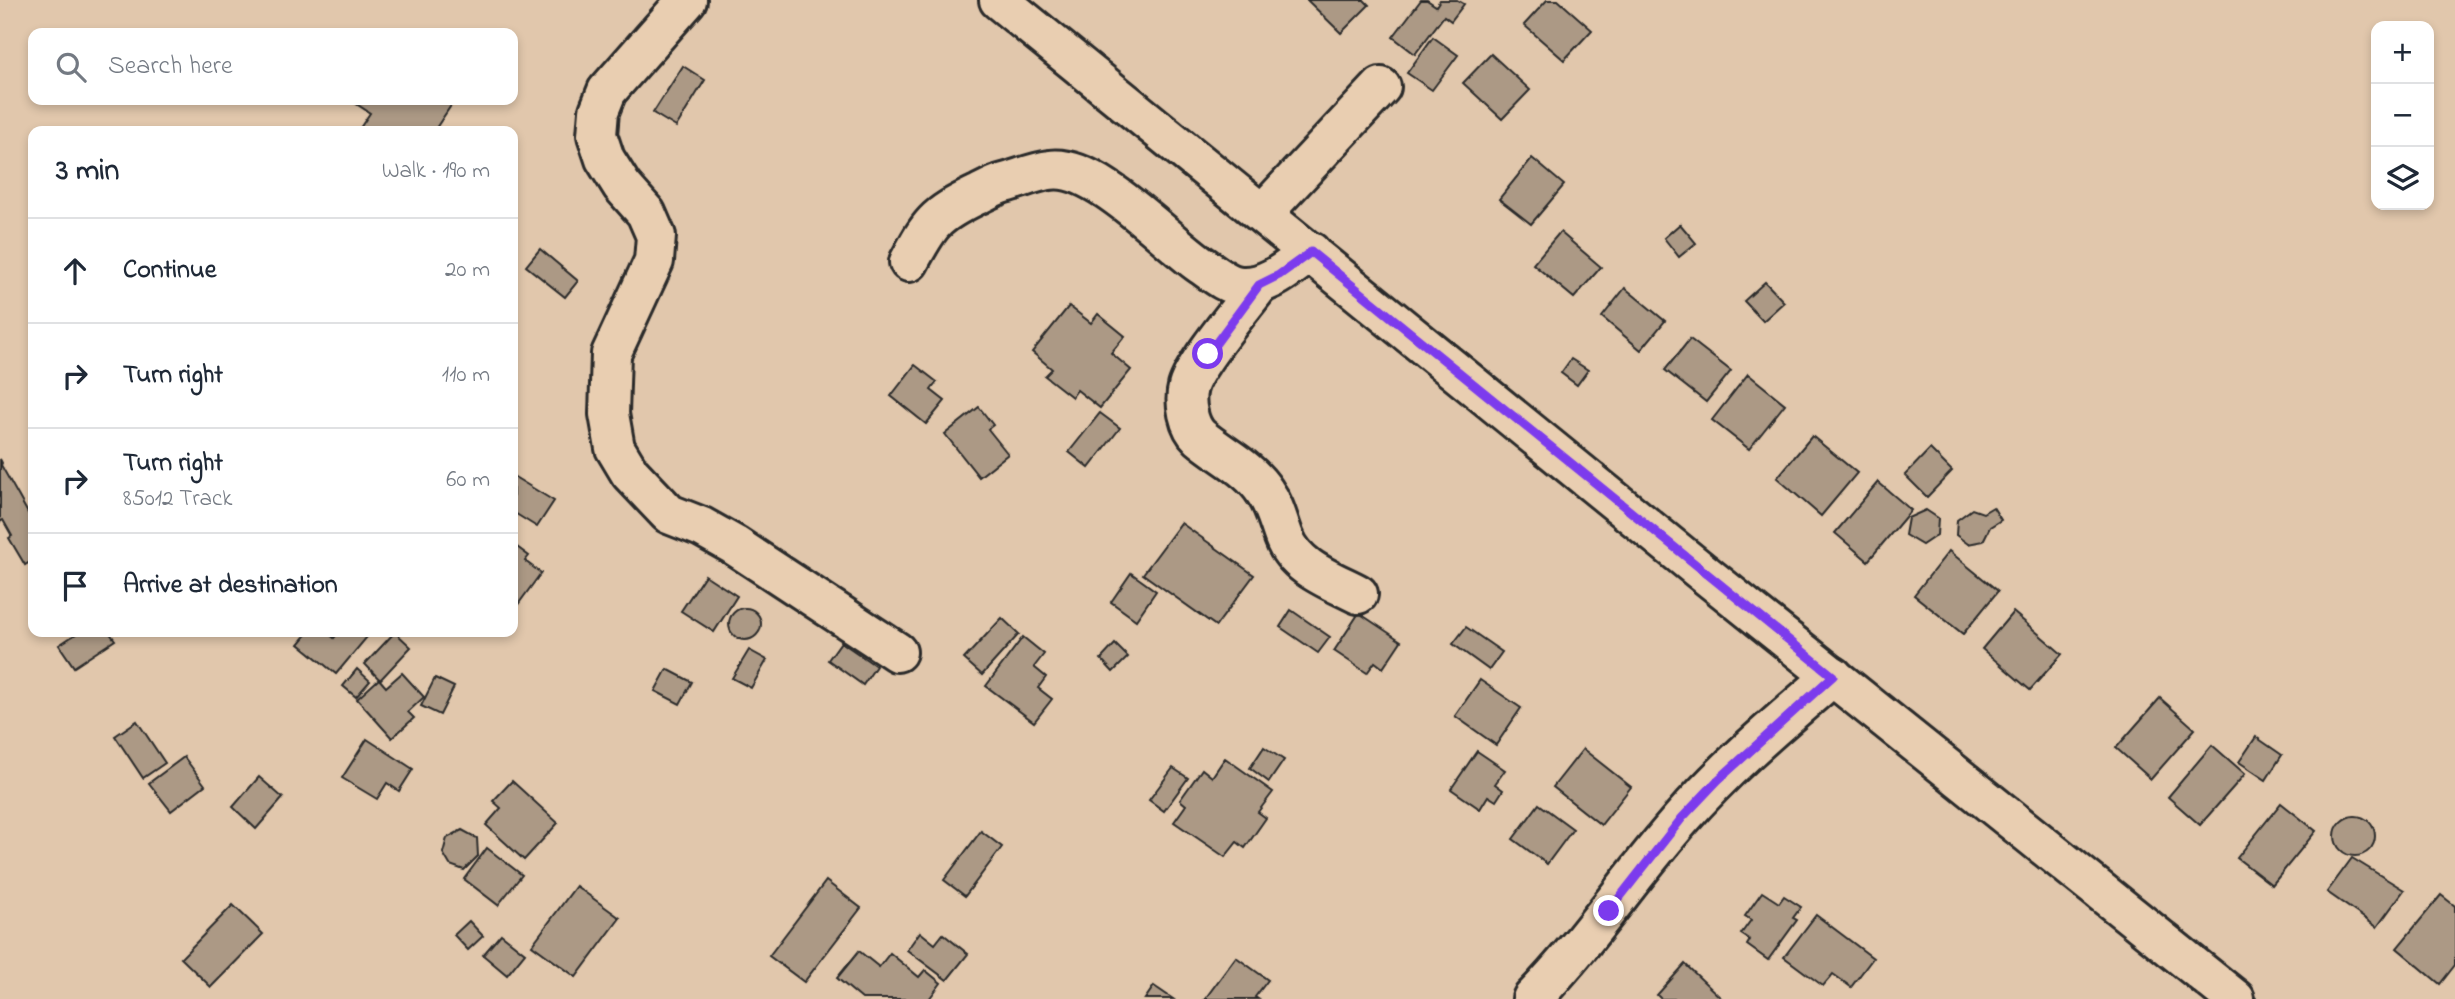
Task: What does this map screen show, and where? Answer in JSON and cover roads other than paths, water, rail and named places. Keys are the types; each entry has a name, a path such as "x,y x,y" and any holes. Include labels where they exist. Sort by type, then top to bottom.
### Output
{"street":[{"path":"687,0 614,81 599,111 597,135 605,159 622,186 646,213 656,236 654,261 611,354 610,414 615,448 630,473 669,514 702,527 734,545 897,652"},
{"path":"999,0 2235,999"},
{"path":"1263,213 1381,87"},
{"path":"909,262 926,231 944,211 997,185 1051,170 1074,171 1096,182 1223,280 1239,286 1259,285 1279,275 1311,252"},
{"path":"1259,285 1208,354 1189,385 1186,399 1189,419 1197,434 1265,490 1276,511 1284,540 1297,558 1309,569 1358,594"},
{"path":"1532,999 1600,921 1682,818 1728,771 1833,676"}]}
